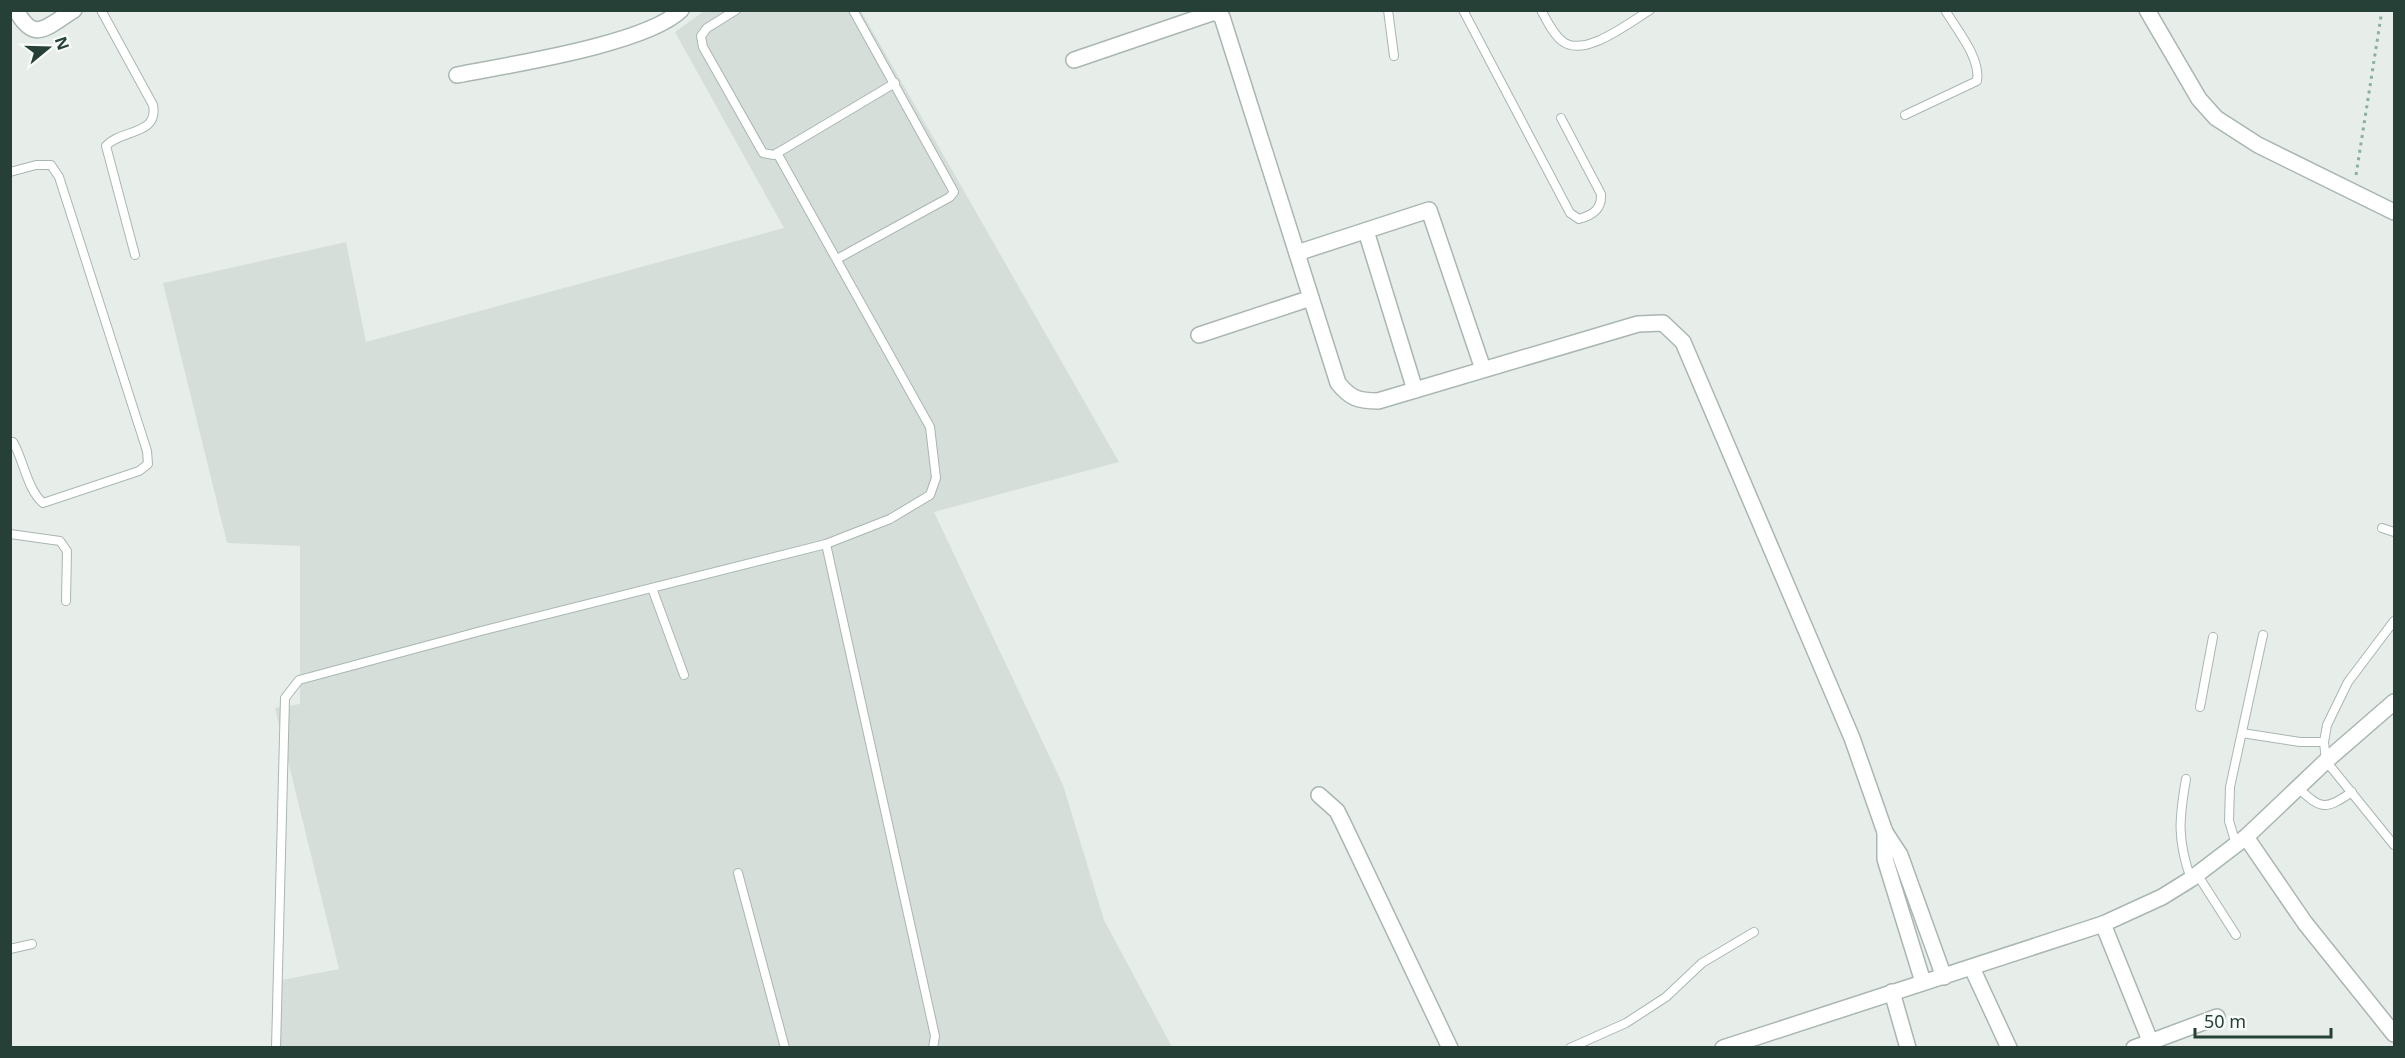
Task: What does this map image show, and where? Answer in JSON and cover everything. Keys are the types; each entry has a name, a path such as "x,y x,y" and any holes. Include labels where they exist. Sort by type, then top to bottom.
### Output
{"street":[{"path":"16,10 25,26 32,31 40,30 74,10"},
{"path":"457,75 584,49 653,28 681,10"},
{"path":"2147,10 2199,99 2216,118 2258,145 2394,212"},
{"path":"1074,60 1215,12 1222,17 1338,383 1348,395 1359,401 1378,401 1586,338 1652,322 1663,323 1683,342 1852,738 1885,832 1900,855 1944,977"},
{"path":"1297,253 1429,210 1483,369"},
{"path":"1366,231 1415,390"},
{"path":"1199,335 1311,297"},
{"path":"1723,1047 1759,1042 1892,992 2103,924 2162,897 2241,840 2394,702"},
{"path":"1318,795 1336,811 1343,823 1450,1047"},
{"path":"1885,832 1885,859 1923,982"},
{"path":"2241,840 2394,1034"},
{"path":"2103,924 2152,1044"},
{"path":"1972,968 2009,1047"},
{"path":"1892,992 1908,1047"},
{"path":"2134,1047 2152,1044 2217,1017"}],"lane":[{"path":"101,10 153,105 154,114 151,122 141,131 113,138 106,146 135,255"},
{"path":"736,10 707,28 701,36 703,47 763,153 768,155 777,153 895,82"},
{"path":"837,259 950,197 954,192 854,10"},
{"path":"1388,10 1394,56"},
{"path":"1463,10 1570,213 1579,219 1598,209 1601,203 1600,194 1561,118"},
{"path":"1541,10 1563,42 1575,47 1587,46 1650,10"},
{"path":"1905,115 1977,81 1978,72 1974,61 1945,10"},
{"path":"276,1047 285,698 299,680 826,544 890,519 930,495 936,478 930,427 777,153"},
{"path":"10,172 45,164 51,165 59,177 147,451 148,464 139,471 43,503 36,497 20,453 14,442 10,442"},
{"path":"2382,528 2394,532"},
{"path":"10,534 60,540 67,551 66,601"},
{"path":"826,544 932,1025 933,1047"},
{"path":"652,588 684,675"},
{"path":"2394,621 2348,682 2327,725 2324,742 2326,761 2394,844"},
{"path":"2241,840 2229,821 2228,804 2263,635"},
{"path":"2200,707 2213,637"},
{"path":"2242,733 2300,742 2324,742"},
{"path":"2186,779 2179,833 2182,853 2194,876 2236,935"},
{"path":"2298,788 2313,802 2323,807 2331,806 2352,792"},
{"path":"738,873 786,1047"},
{"path":"1570,1047 1626,1023 1666,998 1702,963 1754,932"},
{"path":"10,949 32,944"}],"path":[{"path":"2354,191 2382,10"}],"shaded area":[{"path":"704,11 861,11 1119,462 934,512 1063,785 1104,920 1172,1047 280,1047 282,980 339,969 275,708 300,704 300,546 227,543 163,283 346,242 366,342 784,228 675,32"}]}
